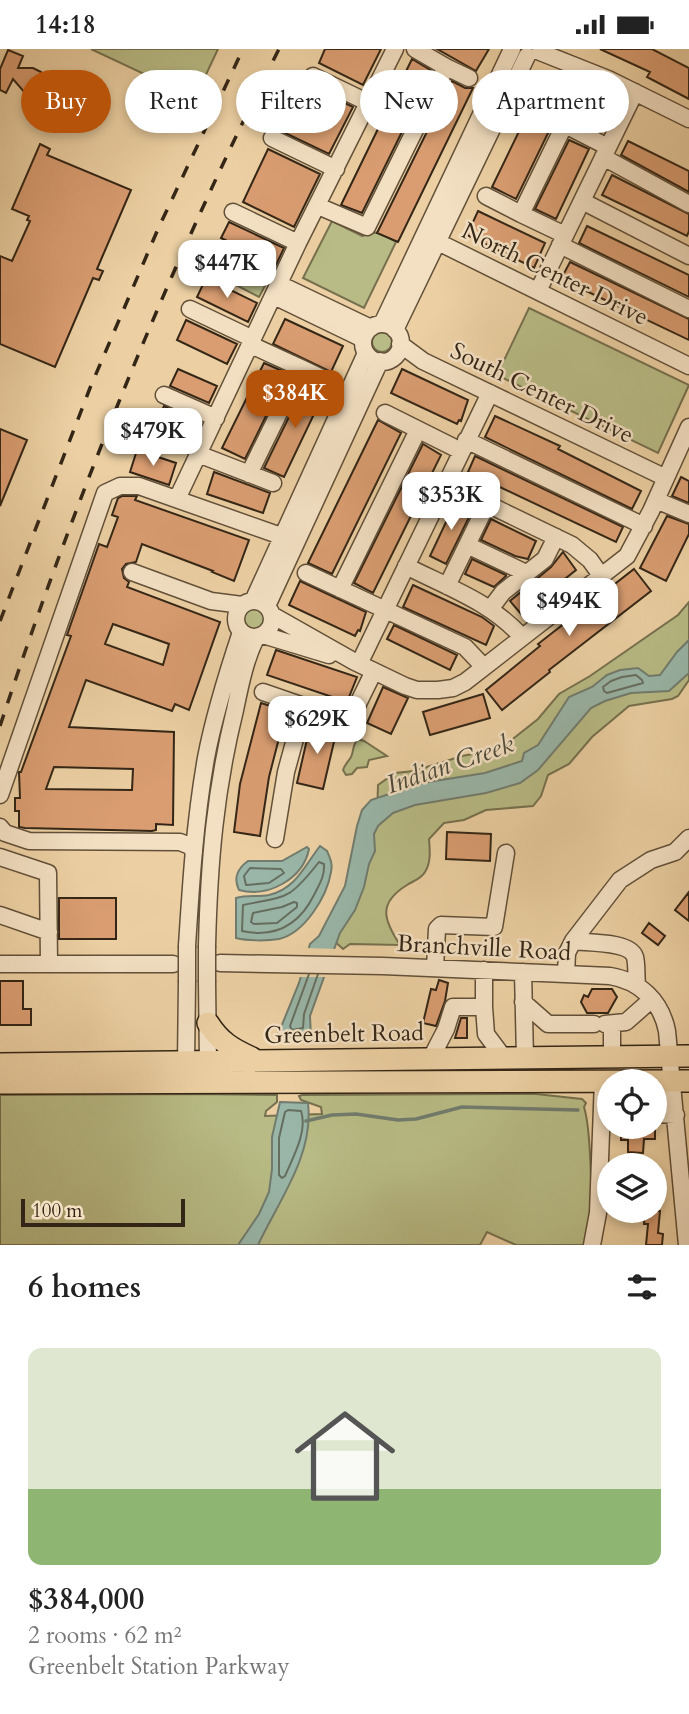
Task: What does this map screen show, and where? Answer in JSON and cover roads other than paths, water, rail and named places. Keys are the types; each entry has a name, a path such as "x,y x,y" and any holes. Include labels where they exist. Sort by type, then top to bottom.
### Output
{"main road":[{"path":"208,1023 215,1035 229,1048 261,1062"},
{"name":"Greenbelt Road","path":"0,1064 680,1056"},
{"name":"Greenbelt Road","path":"0,1083 597,1080"}],"street":[{"path":"385,70 395,49"},
{"path":"415,49 469,78"},
{"path":"566,49 595,70"},
{"path":"527,51 582,70"},
{"path":"198,1082 187,982 187,946 194,852 206,755 224,685 379,340 438,242 527,51"},
{"path":"197,1063 208,1023 209,877 216,798 254,619 281,536 527,51"},
{"path":"318,206 367,227 446,67"},
{"path":"629,89 689,118"},
{"path":"538,292 635,92"},
{"path":"177,499 298,243 360,121"},
{"path":"521,213 561,133"},
{"path":"575,133 689,204"},
{"path":"272,138 336,169"},
{"path":"486,197 521,213 563,240 689,309"},
{"path":"582,201 689,256"},
{"path":"233,212 298,243"},
{"name":"North Center Drive","path":"438,242 689,366"},
{"name":"South Center Drive","path":"276,290 666,478"},
{"path":"190,309 324,379"},
{"path":"248,474 301,368"},
{"path":"263,692 340,720 352,716 362,666 384,611 490,393"},
{"path":"164,395 216,418"},
{"path":"384,413 418,430 464,445 644,526"},
{"path":"132,572 211,601 405,686 425,690 453,688 465,682 627,556 644,526 689,427"},
{"path":"340,589 418,430"},
{"path":"198,454 273,483"},
{"path":"0,795 105,493 112,488 130,484 281,536"},
{"path":"446,484 556,537 583,553 602,577"},
{"path":"656,500 689,514"},
{"path":"447,586 487,504"},
{"path":"491,608 503,592 545,559 556,537"},
{"path":"467,545 526,573"},
{"path":"406,566 491,608 522,637"},
{"path":"306,573 465,647 484,667"},
{"path":"275,839 286,772 304,706"},
{"path":"0,827 5,833 29,841 180,842 190,846 194,852"},
{"path":"566,974 568,950 573,941 620,880 651,860 675,852 689,838"},
{"path":"435,968 437,929 441,925 494,927 506,853"},
{"path":"0,857 48,873 49,964"},
{"path":"0,915 49,932"},
{"path":"573,941 609,944 630,950 635,957 637,985"},
{"name":"Branchville Road","path":"220,963 298,963 610,976 637,985 662,1011 680,1056 681,1081 676,1115 687,1245"},
{"path":"0,964 173,964"},
{"path":"484,970 486,1034 514,1058"},
{"path":"514,1058 523,1002 523,972"},
{"path":"523,1002 548,1024 604,1024 626,1022 652,999"},
{"path":"430,1060 446,1029 453,1007 484,1007"},
{"path":"604,1024 612,1056"},
{"path":"667,1115 676,1115"},
{"path":"592,1245 598,1213 603,1139"}],"water":[{"path":"689,640 689,673 669,691 631,693 591,708 538,770 520,783 486,793 415,805 393,813 378,826 374,834 375,851 364,887 355,910 340,933 310,1016 311,1037 277,1037 299,983 310,944 319,936 345,886 357,826 362,810 371,800 422,783 485,773 522,761 524,753 538,745 569,697 620,670 638,668 649,676 660,675"},
{"path":"320,846 327,851 331,872 320,902 306,921 289,935 279,939 236,938 236,898 278,892 293,882"},
{"path":"307,847 309,849 300,869 283,884 261,891 239,890 236,881 238,874 248,861 282,861"},
{"path":"280,1102 308,1103 306,1141 293,1177 258,1245 238,1245 259,1214 269,1192 272,1137"}],"waterway":[{"path":"306,1121 332,1115 356,1114 398,1120 416,1119 462,1107 578,1110"}],"railway":[{"path":"0,621 90,388 158,229 243,49"},
{"path":"0,726 60,553 162,298 279,49"}],"water label":[{"name":"Indian Creek","path":"450,764"}]}
